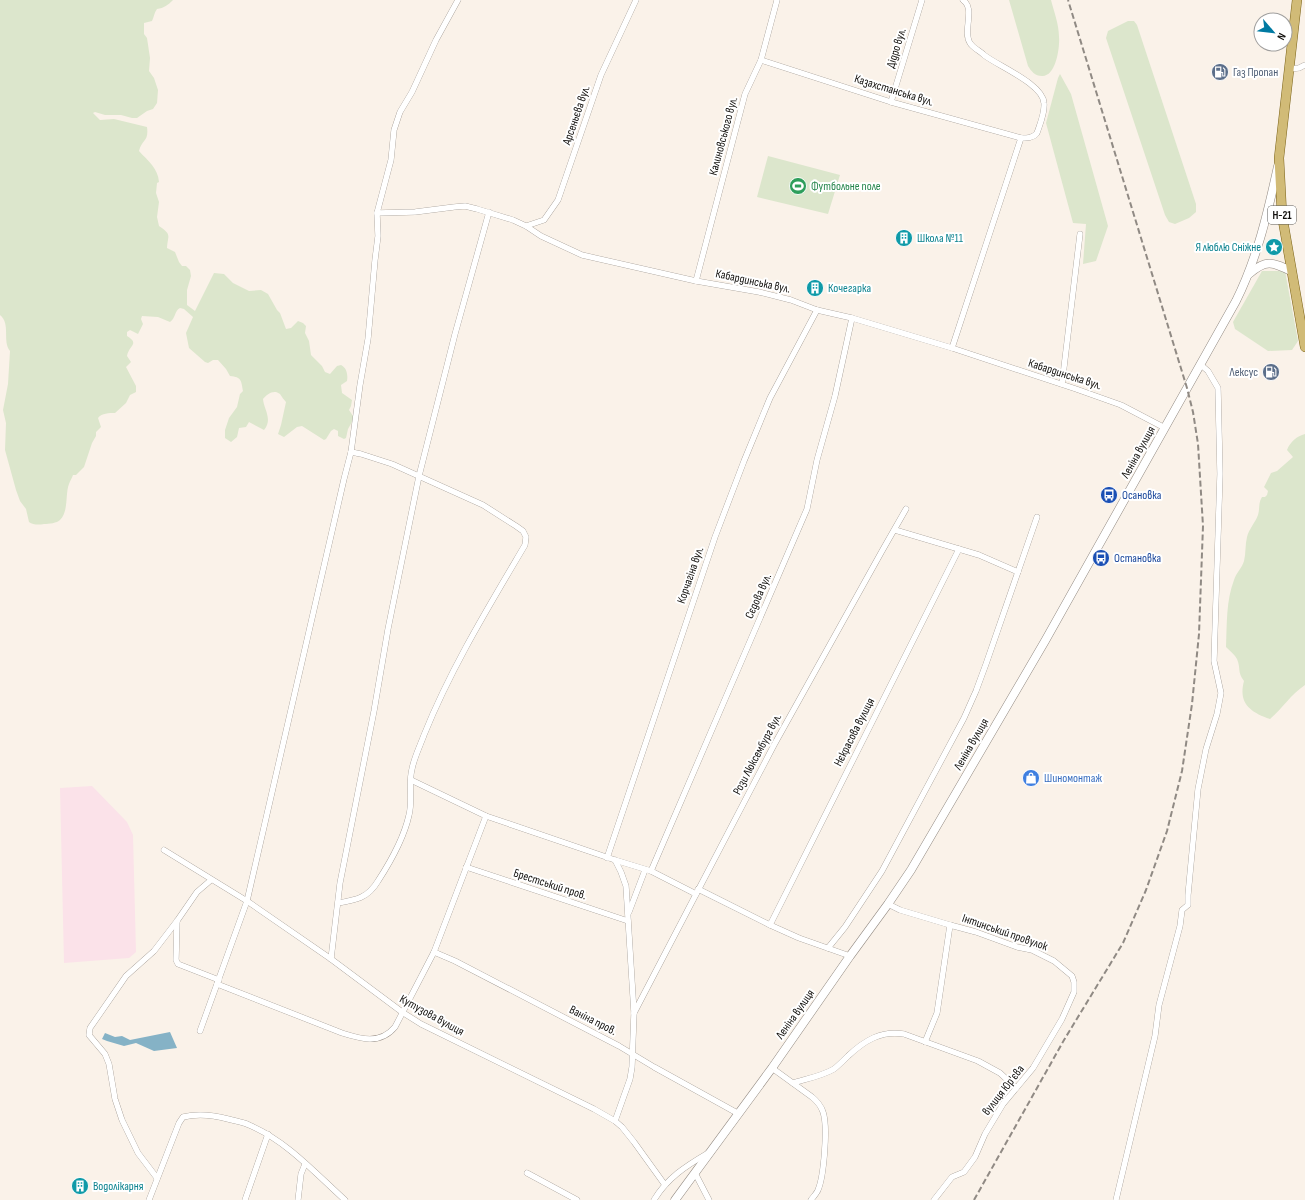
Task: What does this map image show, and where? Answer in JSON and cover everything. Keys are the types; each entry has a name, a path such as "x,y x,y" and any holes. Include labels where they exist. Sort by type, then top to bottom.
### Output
{"main road":[{"name":"Н-21","path":"1297,0 1279,158 1282,215 1305,347"},
{"name":"Леніна вулиця","path":"675,1200 739,1114 888,904 932,835 1045,641 1236,301 1248,275 1270,204 1279,158"},
{"path":"1248,275 1266,263 1277,264 1291,272"}],"street":[{"path":"200,1031 247,902 351,452 368,339 378,236 377,213 391,160 394,130 400,112 412,92 436,40 458,0"},
{"name":"Арсеньєва вул.","path":"526,226 544,220 558,200 601,75 636,0"},
{"name":"Калиновського вул.","path":"696,280 746,94 761,60 777,0"},
{"name":"Дідро вул.","path":"891,102 922,0"},
{"path":"952,348 1021,138 1029,138 1037,133 1044,103 1043,96 1030,83 990,60 970,44 967,36 969,8 967,2 963,0"},
{"name":"Казахстанська вул.","path":"761,60 891,102 1021,138"},
{"path":"1290,69 1300,68 1305,65"},
{"name":"Кабардинська вул.","path":"377,213 415,212 454,206 465,206 489,212 526,226 541,236 582,255 759,292 791,300 817,310 852,318 952,348 1062,384 1121,405 1165,428"},
{"path":"331,959 340,883 374,712 388,629 419,476 454,334 489,212"},
{"path":"1062,384 1080,234"},
{"name":"Корчагіна вул.","path":"607,858 715,537 741,467 770,398 817,310"},
{"name":"Сєдова вул.","path":"628,918 807,509 817,460 835,396 852,318"},
{"path":"1116,1200 1155,1036 1159,1005 1180,926 1182,910 1188,905 1198,790 1206,749 1217,714 1221,693 1214,661 1220,474 1218,388 1208,371 1201,365"},
{"path":"338,903 355,900 365,895 378,882 394,853 405,830 409,814 411,770 424,734 454,669 525,545 526,537 516,526 483,505 392,464 351,452"},
{"name":"Рози Люксембург вул.","path":"634,1013 774,745 906,509"},
{"path":"828,948 845,927 882,871 964,718 976,691 1037,517"},
{"path":"895,530 979,555 1018,572"},
{"name":"Нєкрасова вулиця","path":"770,925 959,549"},
{"path":"411,780 486,816 607,858 648,870 799,938 850,956"},
{"path":"177,921 176,960 178,964 318,1024 358,1038 382,1038 389,1034 395,1027 434,952 486,816"},
{"name":"Кутузова вулиця","path":"164,850 247,902 331,959 402,1012 421,1024 594,1109 615,1121 634,1142 665,1184"},
{"path":"615,860 626,886 634,1013 630,1079 615,1121"},
{"name":"Брестський пров.","path":"466,867 628,918"},
{"path":"157,1178 138,1153 122,1120 115,1099 110,1064 105,1054 89,1035 90,1028 126,976 154,951 197,892 211,880"},
{"path":"888,904 900,910 950,925"},
{"name":"Інтинський провулок","path":"925,1042 937,1013 950,925 976,932 1044,955 1072,976 1074,982"},
{"name":"Ваніна пров.","path":"434,952 632,1054 654,1068 739,1114"},
{"name":"вулиця Юр'єва","path":"934,1200 952,1177 964,1172 975,1157 991,1123 1003,1104 1034,1068 1062,1019 1074,992 1074,982"},
{"path":"793,1083 824,1074 835,1068 857,1048 877,1036 894,1033 925,1042 948,1051 965,1055 1000,1073 1016,1088"},
{"path":"772,1068 818,1103 823,1112 825,1121 825,1149 818,1190 811,1200"},
{"path":"149,1200 179,1123 183,1117 193,1115 212,1115 248,1124 268,1134 299,1157 345,1200"},
{"path":"245,1200 268,1134"},
{"path":"654,1200 665,1184 677,1173 712,1151"},
{"path":"298,1200 301,1174 305,1164"},
{"path":"695,1172 709,1200"},
{"path":"527,1173 577,1200"}],"shaded area":[{"path":"92,786 127,822 133,835 136,952 129,958 64,963 60,788"}],"green space":[{"path":"0,0 173,0 166,6 157,9 152,21 144,23 144,34 147,38 150,58 149,71 154,78 158,90 157,103 153,109 137,118 121,115 105,115 95,112 93,113 100,120 114,119 147,127 146,138 139,151 157,173 159,182 157,183 156,193 159,202 157,217 159,226 168,233 167,248 175,252 182,266 186,266 190,270 191,276 187,290 187,305 195,311 214,273 224,274 233,283 249,291 261,290 268,294 280,313 286,329 291,328 298,321 303,323 306,326 305,333 309,341 311,355 322,366 325,372 330,374 337,366 341,365 347,372 347,381 341,385 342,393 352,400 349,410 353,416 353,420 348,429 346,438 344,439 338,436 338,431 334,429 324,440 302,426 297,427 284,437 278,434 286,402 280,394 273,392 263,399 268,418 267,426 264,430 249,422 246,427 239,428 237,437 231,442 225,438 225,430 229,418 237,407 240,394 243,391 240,380 237,377 230,376 218,360 213,360 208,363 205,362 189,348 186,333 193,317 184,309 178,309 170,322 158,317 142,316 141,319 143,324 138,334 130,330 127,332 127,336 133,341 133,345 127,356 131,362 126,367 136,386 136,392 130,395 126,403 115,413 104,414 98,418 101,427 96,432 96,436 92,443 84,467 76,475 73,475 68,488 65,512 60,520 53,523 40,525 29,522 26,509 20,501 16,490 5,450 6,423 3,410 8,384 10,351 7,342 5,323 0,315"},
{"path":"1009,0 1051,0 1059,32 1059,42 1058,54 1054,67 1047,75 1037,75 1028,66"},
{"path":"1128,21 1134,21 1137,25 1196,204 1196,212 1189,218 1175,224 1169,222 1165,215 1106,38 1108,31"},
{"path":"1060,74 1071,94 1108,226 1096,261 1083,264 1086,224 1073,223 1046,123"},
{"name":"Футбольне поле","path":"768,156 840,175 828,214 757,197"},
{"path":"1272,239 1278,239 1282,243 1282,249 1278,253 1272,253 1268,249 1268,243"},
{"path":"1262,271 1285,271 1298,341 1292,350 1268,351 1235,329 1233,322"},
{"path":"1305,434 1305,685 1295,693 1270,719 1251,710 1244,701 1244,681 1237,659 1226,647 1228,604 1235,577 1244,561 1248,534 1258,515 1261,499 1267,495 1268,491 1264,487 1271,473 1277,471 1293,457 1287,450 1290,444"}],"water":[{"path":"170,1032 177,1048 154,1051 136,1043 124,1046 102,1039 105,1033 115,1037 122,1036 130,1040"}],"railway":[{"path":"974,1200 1064,1040 1123,943 1146,890 1167,831 1182,771 1192,704 1199,634 1203,526 1198,444 1193,412 1187,388 1068,0"}],"place":[{"name":"Газ Пропан","path":"1220,72"},
{"name":"Футбольне поле","path":"798,186"},
{"name":"Школа №11","path":"904,238"},
{"name":"Я люблю Сніжне","path":"1274,247"},
{"name":"Кочегарка","path":"815,288"},
{"name":"Лексус","path":"1271,372"},
{"name":"Осановка","path":"1109,495"},
{"name":"Остановка","path":"1101,558"},
{"name":"Шиномонтаж","path":"1031,778"},
{"name":"Водолікарня","path":"80,1186"}]}
